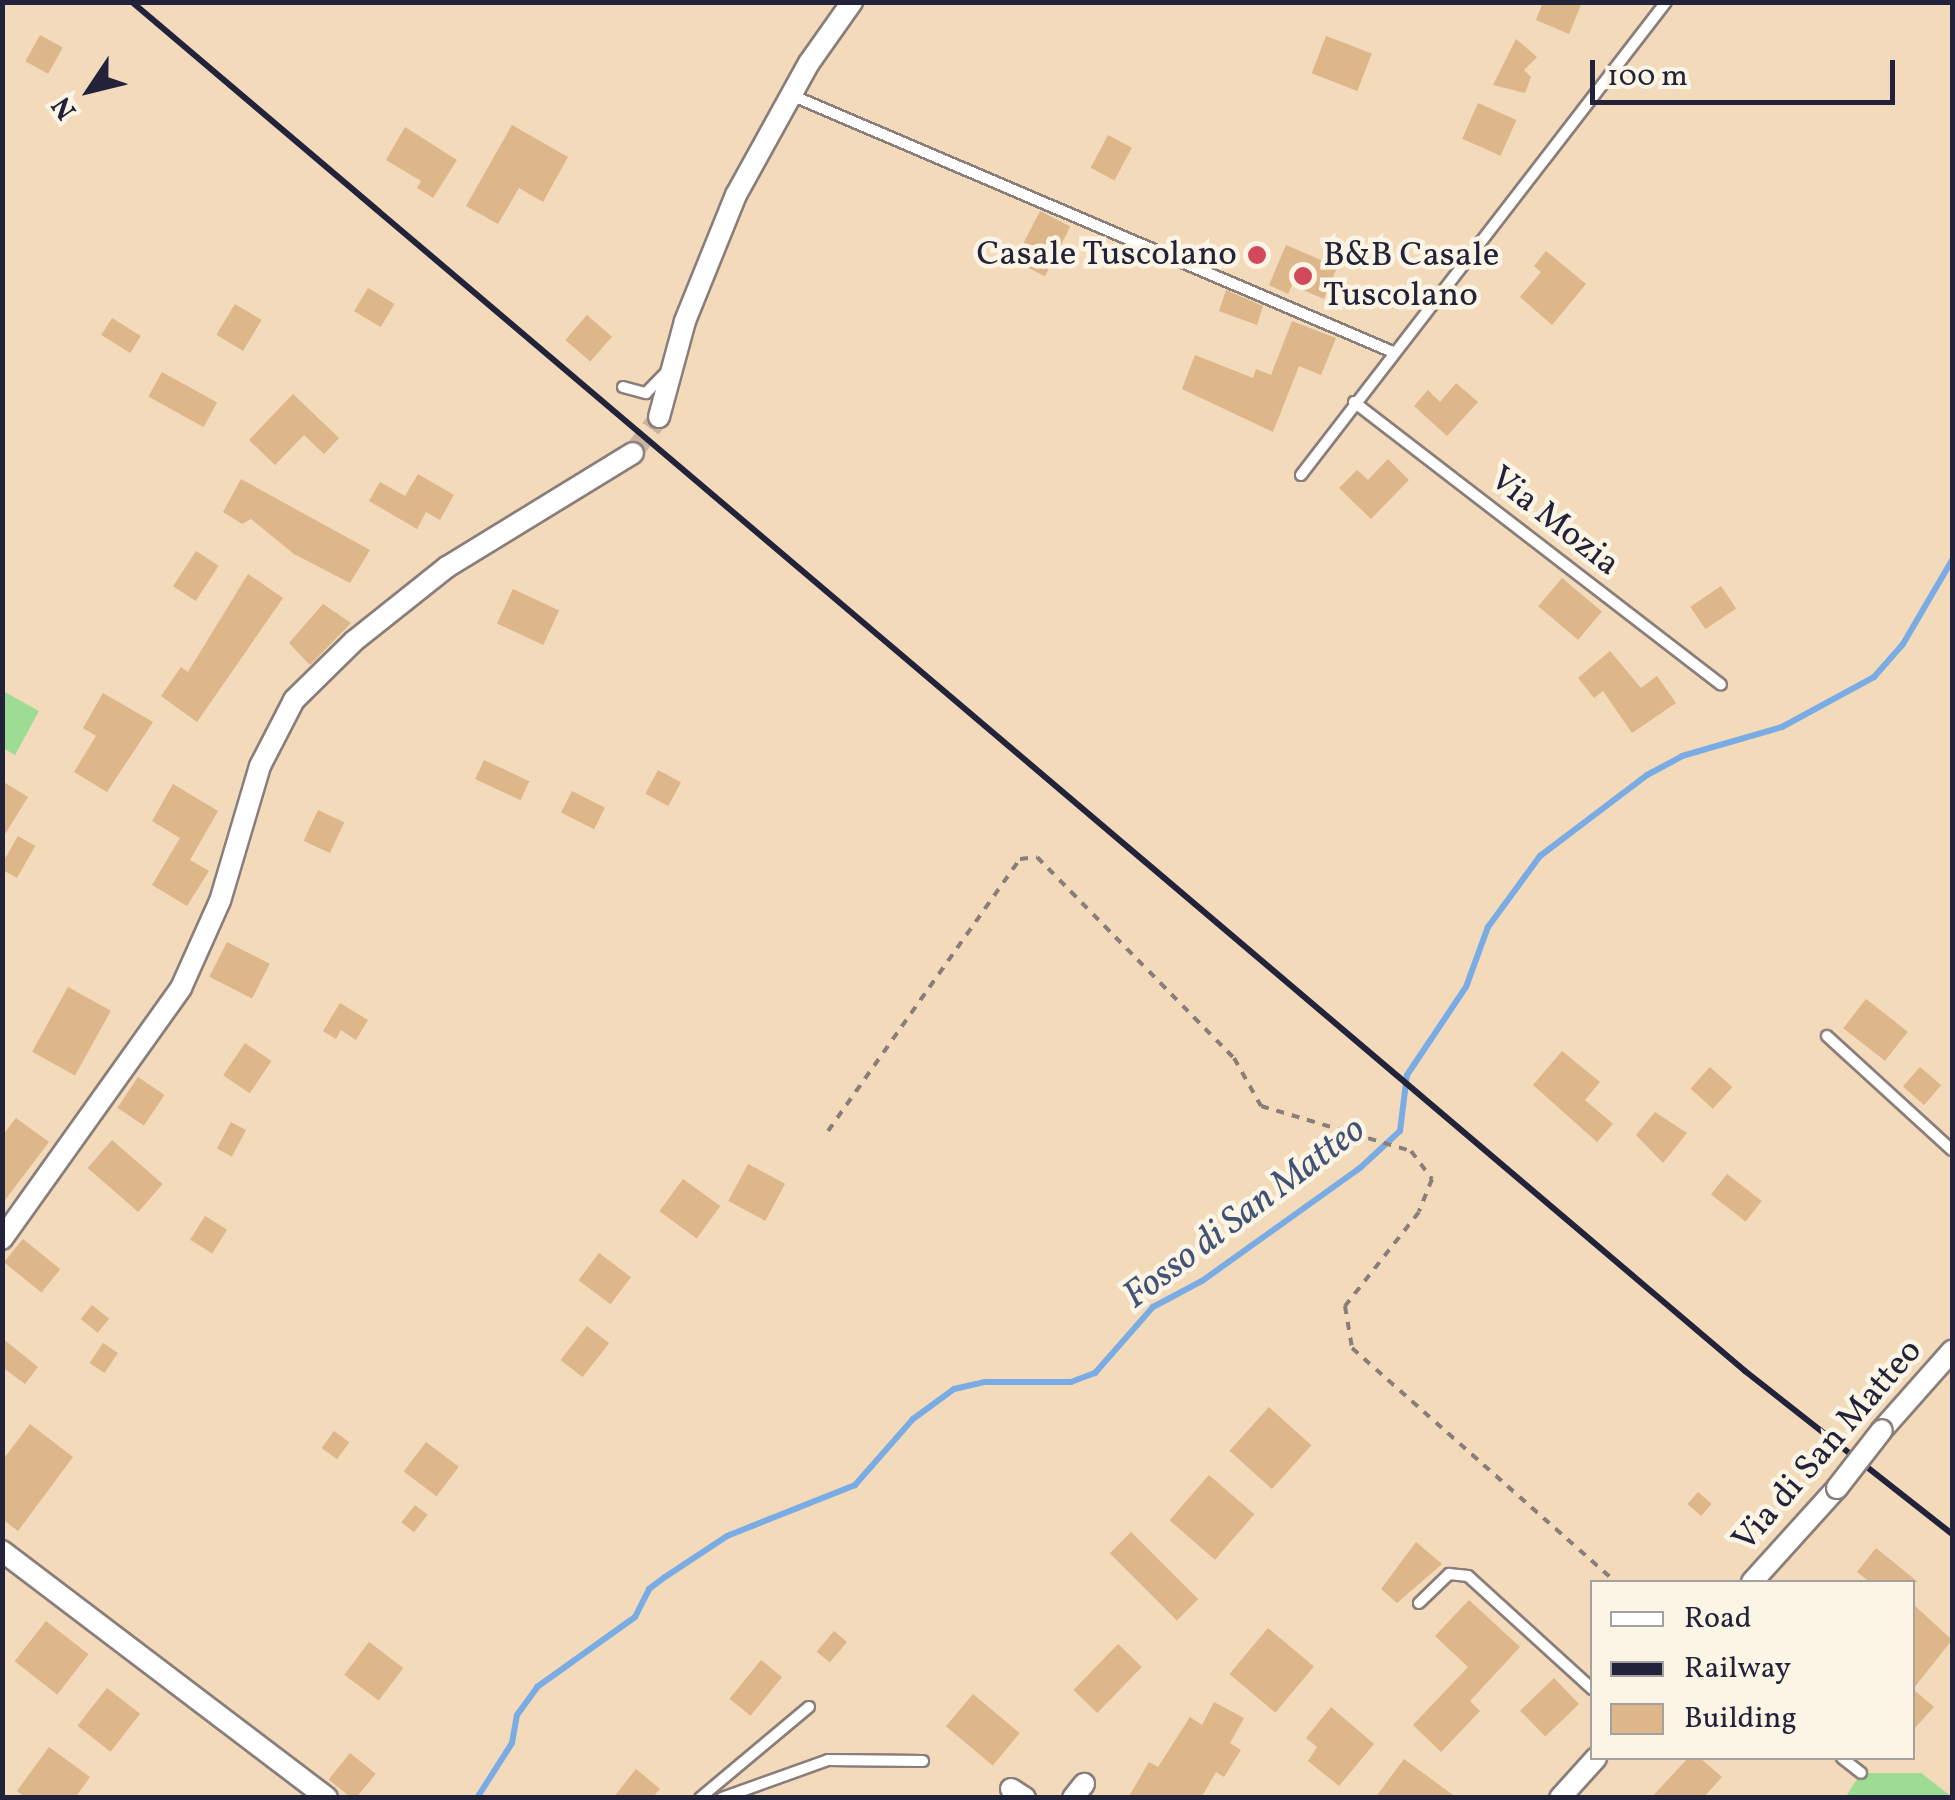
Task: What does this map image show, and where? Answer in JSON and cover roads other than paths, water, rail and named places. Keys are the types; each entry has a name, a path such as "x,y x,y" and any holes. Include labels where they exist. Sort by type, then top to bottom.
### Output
{"street":[{"path":"659,416 674,360 736,195 790,95 852,2"},
{"path":"2,1240 92,1122 189,973 220,901 260,766 294,700 354,641 447,568 634,454"},
{"name":"Via di San Matteo","path":"1754,1580 1952,1351"},
{"path":"2,1551 328,1798"},
{"path":"1560,1798 1594,1760"}],"lane":[{"path":"1301,475 1666,2"},
{"path":"790,95 1248,281 1393,352"},
{"path":"624,387 646,393 674,360"},
{"name":"Via Mozia","path":"1354,402 1721,685"},
{"path":"1827,1036 1952,1150"},
{"path":"1419,1603 1449,1574 1468,1576 1590,1687"},
{"path":"700,1798 809,1707"},
{"path":"722,1798 828,1760 923,1761"},
{"path":"1845,1760 1861,1773"}],"waterway":[{"name":"Fosso di San Matteo","path":"477,1798 512,1743 517,1715 537,1687 635,1617 649,1589 665,1577 727,1536 855,1485 913,1419 954,1389 985,1382 1071,1382 1095,1373 1153,1307 1202,1281 1360,1168 1400,1131 1407,1075 1466,987 1488,927 1540,856 1647,775 1682,756 1782,727 1874,677 1903,644 1952,560"}],"tunnel":[{"path":"633,453 659,417"}],"railway":[{"path":"132,2 1745,1371 1952,1534"}],"place":[{"name":"Casale Tuscolano","path":"1257,255"},
{"name":"B&B Casale Tuscolano","path":"1303,276"}]}
